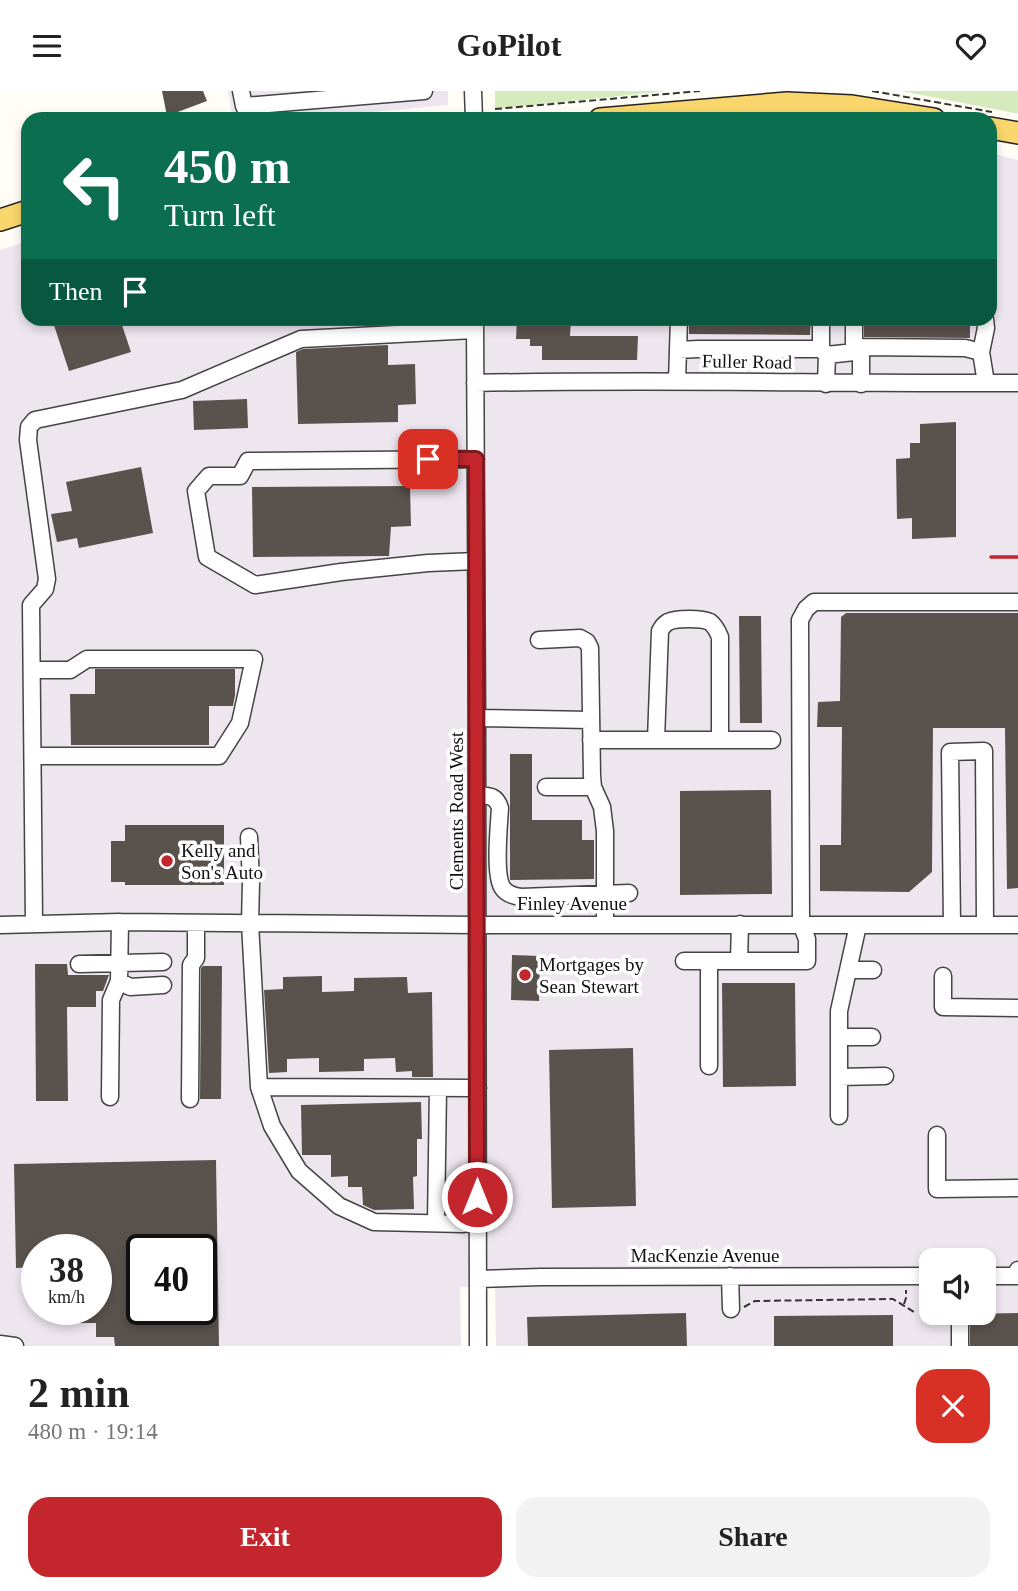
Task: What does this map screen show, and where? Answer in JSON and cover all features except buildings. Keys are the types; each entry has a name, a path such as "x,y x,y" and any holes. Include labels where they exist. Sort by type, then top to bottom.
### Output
{"main road":[{"path":"702,112 787,103 824,103 852,112"},
{"path":"997,128 1018,133"},
{"path":"0,220 21,213"}],"street":[{"path":"245,105 424,91"},
{"path":"473,91 474,112"},
{"path":"34,923 31,605 45,589 47,579 28,440 29,427 36,419 182,390 301,339 452,326"},
{"name":"Clements Road West","path":"475,326 478,1346"},
{"path":"677,381 679,326"},
{"path":"822,326 827,384"},
{"path":"855,326 861,384"},
{"path":"986,326 981,352 986,383"},
{"path":"678,351 698,349 824,352 965,348 981,352"},
{"name":"Fuller Road","path":"475,383 1018,383"},
{"path":"476,459 248,461 240,476 209,477 195,491 207,557 255,585 353,570 476,561"},
{"path":"684,961 807,961 807,939 801,924 800,620 806,609 814,602 1018,602"},
{"path":"656,740 660,631 670,621 680,619 710,622 720,637 720,740"},
{"path":"539,640 580,638 587,642 590,648 593,786 602,807 605,831 605,924"},
{"path":"32,670 70,670 87,659 254,659 240,723 219,756 33,756"},
{"path":"477,718 590,720"},
{"path":"591,740 772,740"},
{"path":"951,925 950,752 984,751 985,925"},
{"path":"546,787 593,786"},
{"path":"477,795 490,796 498,802 500,880 502,887 513,896 629,893"},
{"path":"248,837 259,1087 272,1126 299,1171 339,1206 374,1222 463,1224 477,1221"},
{"path":"110,1097 111,1000 119,981 120,922"},
{"name":"Finley Avenue","path":"0,925 120,922 1018,925"},
{"path":"190,1099 191,965 196,958 196,923"},
{"path":"739,961 740,924"},
{"path":"839,1116 839,1010 858,925"},
{"path":"709,961 709,1066"},
{"path":"79,964 163,962"},
{"path":"848,970 873,970"},
{"path":"943,976 943,1007 1018,1008"},
{"path":"119,981 130,987 163,985"},
{"path":"839,1037 872,1037"},
{"path":"839,1077 885,1076"},
{"path":"259,1087 478,1088"},
{"path":"436,1223 438,1088"},
{"path":"937,1135 937,1189 1018,1188"},
{"path":"996,1276 1018,1276 1018,1270"},
{"path":"730,1276 736,1309"},
{"name":"MacKenzie Avenue","path":"479,1279 919,1276"},
{"path":"960,1325 960,1346"},
{"path":"0,1344 15,1346"}],"path":[{"path":"495,109 700,91"},
{"path":"872,91 942,112"},
{"path":"903,1305 906,1290"},
{"path":"736,1309 755,1301 892,1299 914,1312"}],"shaded area":[{"path":"228,91 448,91 448,105 372,112 232,112"},
{"path":"997,155 1018,160 1018,1346 496,1346 495,1286 460,1287 461,1346 0,1346 0,250 21,243 21,326 997,326"}],"green space":[{"path":"495,91 667,91 495,109"},
{"path":"901,91 1018,91 1018,113 1014,113"}],"railway":[{"path":"991,557 1018,557"}],"place":[{"name":"Kelly and Son's Auto","path":"167,861"},
{"name":"Mortgages by Sean Stewart","path":"525,975"}],"route":[{"path":"428,459 476,459 477,1197"}]}
